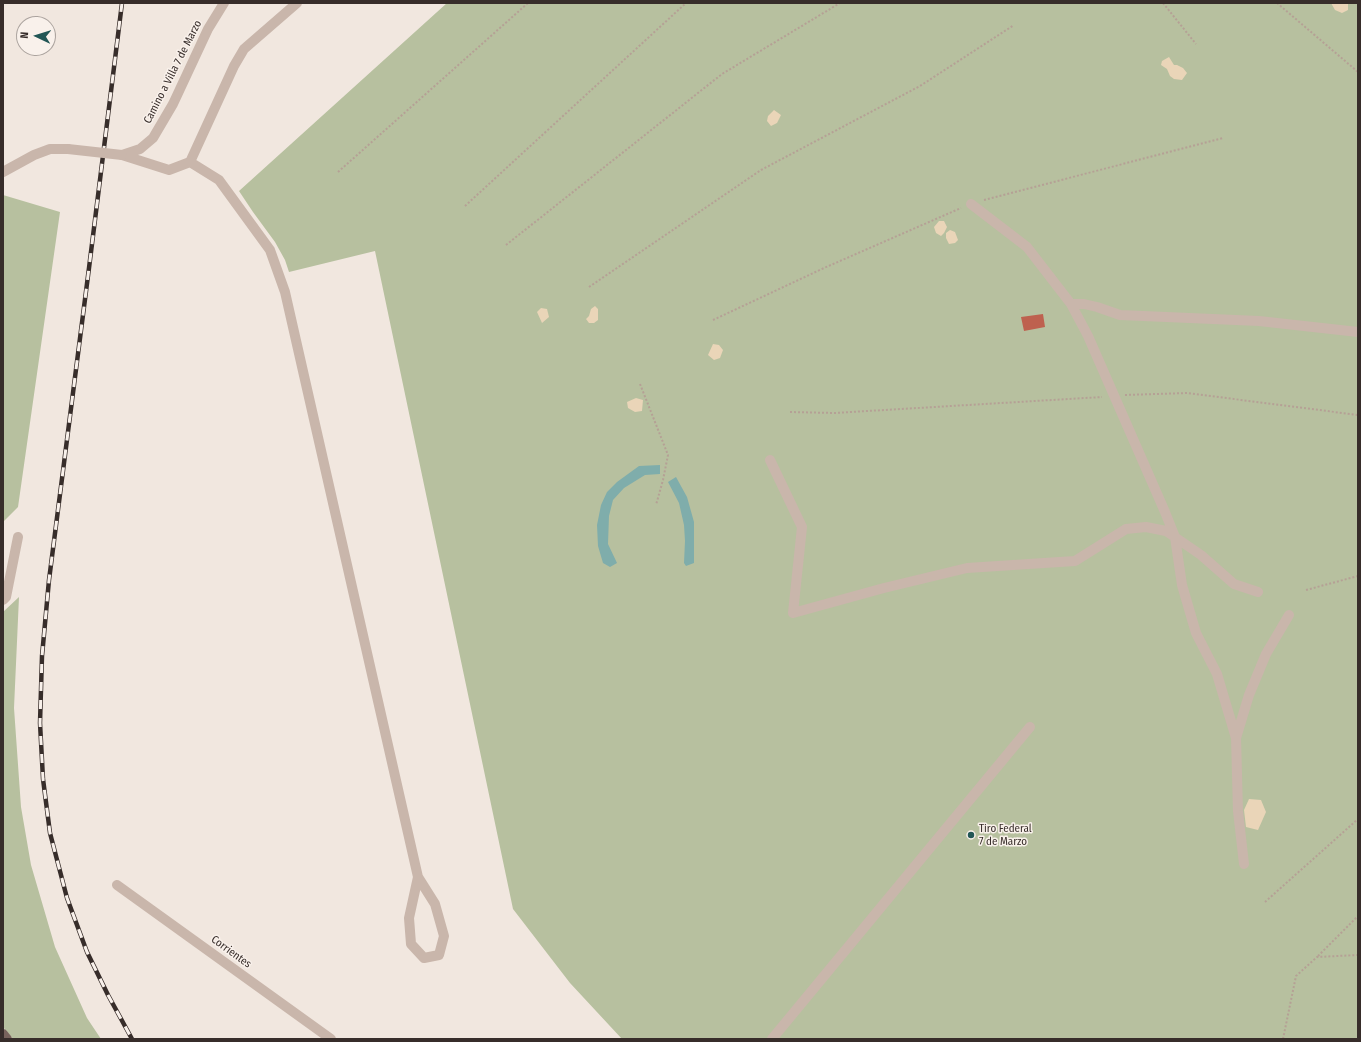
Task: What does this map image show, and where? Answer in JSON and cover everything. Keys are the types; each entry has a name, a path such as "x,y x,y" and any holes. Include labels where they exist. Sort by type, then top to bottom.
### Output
{"main road":[{"path":"3,1034 7,1039"}],"street":[{"name":"Camino a Villa 7 de Marzo","path":"3,172 34,155 50,149 68,149 122,155 140,149 153,138 173,104 208,29 224,3"},
{"path":"122,155 169,170 190,162 234,66 244,49 297,3"},
{"path":"190,162 219,180 270,250 283,286 418,877 435,904 444,936 439,955 424,958 412,944 409,918 418,877"},
{"path":"970,204 1027,247 1071,304 1088,336 1175,537 1182,585 1196,633 1217,674 1236,738 1238,811 1244,864"},
{"path":"1071,304 1084,304 1120,315 1259,321 1358,332"},
{"path":"770,460 802,527 793,613 884,588 967,568 1075,561 1126,529 1146,527 1166,531 1201,555 1234,584 1258,592"},
{"path":"3,600 6,597 18,537"},
{"path":"1236,738 1249,695 1266,654 1288,615"},
{"path":"772,1039 1030,727"},
{"name":"Corrientes","path":"117,885 331,1039"}],"path":[{"path":"338,172 528,3"},
{"path":"465,206 686,3"},
{"path":"506,245 722,74 840,3"},
{"path":"1163,3 1196,44"},
{"path":"1277,3 1358,72"},
{"path":"589,287 762,170 920,86 1014,25"},
{"path":"713,320 824,268 970,204 1223,138"},
{"path":"640,384 668,455 656,506"},
{"path":"790,412 834,413 1188,393 1358,415"},
{"path":"1306,590 1358,576"},
{"path":"1265,902 1358,819"},
{"path":"1283,1039 1296,976 1358,916"},
{"path":"1317,957 1358,955"}],"green space":[{"path":"447,3 1358,3 1358,1039 622,1039 570,983 513,909 375,251 289,272 285,260 275,242 239,191"},
{"path":"3,195 60,212 18,507 3,522"},
{"path":"19,597 14,708 21,807 31,865 55,947 87,1018 101,1039 13,1039 3,1027 3,612"}],"sand":[{"path":"1331,3 1348,3 1348,10 1342,13 1335,10"},
{"path":"1169,57 1174,65 1183,68 1187,73 1182,80 1174,79 1170,76 1167,69 1161,65 1162,61"},
{"path":"774,110 781,115 777,123 771,126 767,121 768,116"},
{"path":"939,221 944,221 947,227 941,236 936,233 934,227"},
{"path":"950,230 955,232 958,240 955,243 949,244 946,238 946,233"},
{"path":"595,306 598,309 598,320 594,323 589,323 586,319 589,316 591,309"},
{"path":"541,308 547,309 549,317 542,323 537,312"},
{"path":"713,344 719,345 723,350 720,358 714,360 708,355"},
{"path":"636,398 643,400 642,411 635,412 628,408 627,402"},
{"path":"1249,799 1261,800 1266,812 1258,830 1246,827 1244,810"}],"water":[{"path":"660,465 660,474 645,475 624,488 613,500 609,516 608,544 617,563 610,567 603,563 598,546 597,525 601,505 607,492 617,482 639,466"},
{"path":"676,477 687,497 694,522 694,563 686,566 684,563 684,525 679,503 668,482"}],"building":[{"path":"1043,314 1045,327 1024,331 1021,317"}],"railway":[{"path":"122,3 49,580 42,656 40,723 43,779 50,833 67,898 87,952 132,1039"}],"place":[{"name":"Tiro Federal 7 de Marzo","path":"971,835"}]}
